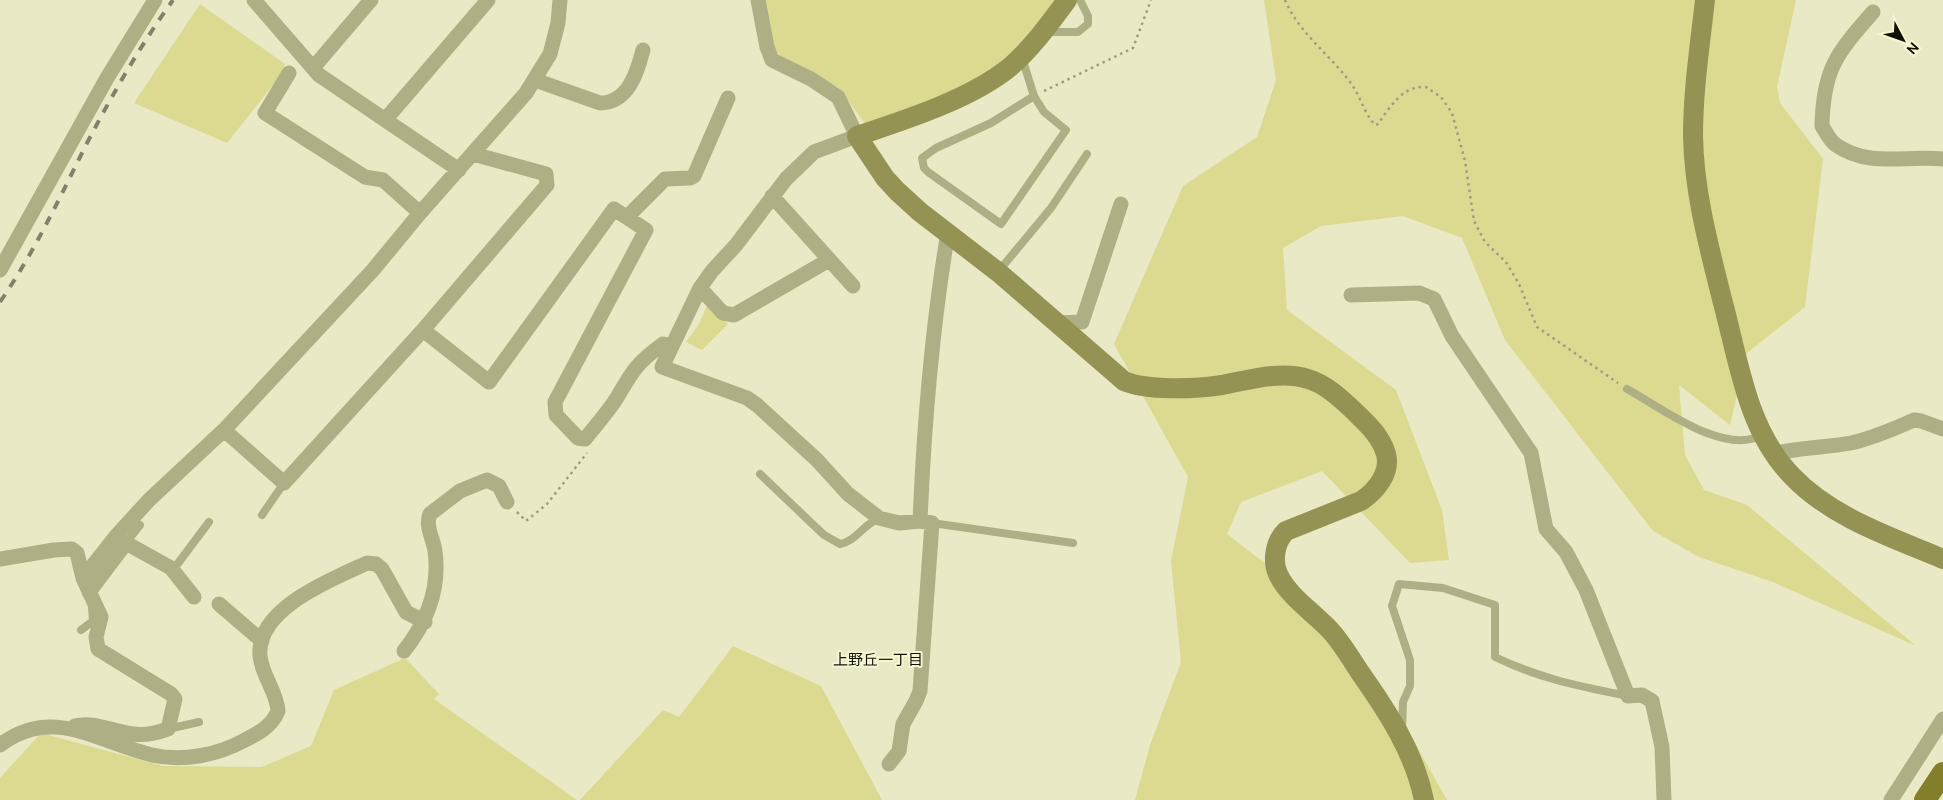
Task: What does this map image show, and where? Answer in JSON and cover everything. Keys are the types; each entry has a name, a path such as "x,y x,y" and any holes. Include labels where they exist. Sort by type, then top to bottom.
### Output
{"main road":[{"path":"1925,800 1943,773"}],"street":[{"path":"0,270 107,78 155,0"},
{"path":"254,0 313,68 331,84 459,170"},
{"path":"313,68 371,0"},
{"path":"384,120 488,0"},
{"path":"88,590 117,535 149,500 224,430 367,278 420,213 473,154 535,80 555,40 560,0"},
{"path":"758,0 767,47 772,60 810,79 838,97 857,136 885,178 897,191 920,212 998,272 1124,381 1134,386 1145,388 1218,385 1260,378 1290,376 1307,378 1322,385 1343,401 1377,433 1387,457 1381,482 1372,494 1361,501 1286,531 1280,536 1275,559 1279,576 1342,645 1402,736 1415,767 1424,800"},
{"path":"926,522 899,523 879,518 848,494 817,460 757,404 747,398 662,367 700,288 772,196 814,152 893,124 988,83 1021,56 1067,0"},
{"path":"1705,0 1693,135 1700,205 1703,227 1744,386 1762,436 1774,454 1803,488 1836,511 1943,560"},
{"path":"1873,12 1835,58 1827,82 1822,107 1822,126 1834,144 1853,154 1888,161 1943,159"},
{"path":"535,80 600,103 608,103 617,99 633,82 643,50"},
{"path":"289,73 265,113 365,176 383,180 420,213"},
{"path":"627,218 665,178 690,178 694,176 728,98"},
{"path":"224,430 284,483 423,330 548,186 546,174 473,154"},
{"path":"772,196 852,286"},
{"path":"1058,323 1082,322 1121,204"},
{"path":"423,330 490,382 614,209 646,230 555,402 556,415 578,438 585,439 615,401 637,364 663,344 671,346"},
{"path":"889,764 899,751 902,724 920,692 926,522 923,459 933,344 948,232"},
{"path":"700,288 723,313 734,315 829,260"},
{"path":"1351,294 1419,293 1434,299 1452,336 1531,453 1546,528 1566,552 1586,590 1628,696 1642,695 1652,701 1662,747 1664,800"},
{"path":"1774,454 1794,448 1851,443 1871,438 1914,420 1943,429"},
{"path":"404,651 424,622 433,587 435,554 428,527 430,514 460,491 487,480 499,486 507,502"},
{"path":"88,590 126,544 173,570 194,597"},
{"path":"0,559 72,549 77,553 88,590 101,617 96,637 98,649 174,696 175,707 168,729 146,735 132,734 86,724 66,728"},
{"path":"0,745 32,728 54,726 154,755 204,755 242,742 272,723 278,711 261,664 262,641 268,628 296,598 371,562 382,569 406,612 424,622"},
{"path":"219,604 262,641"},
{"path":"1891,800 1943,719"}],"lane":[{"path":"1042,32 1078,32 1088,24 1088,16 1080,0"},
{"path":"1021,56 1034,96 1044,112 1066,130 1001,224 928,172 924,168 922,158 936,148 991,123 1034,96"},
{"path":"998,272 1051,208 1087,154"},
{"path":"1627,389 1705,432 1723,438 1750,442 1762,436"},
{"path":"760,474 824,535 840,544 850,542 865,525 879,518"},
{"path":"262,515 284,483"},
{"path":"173,570 209,522"},
{"path":"926,522 1073,543"},
{"path":"126,544 140,525"},
{"path":"1402,736 1403,702 1410,686 1410,660 1392,606 1399,584 1443,588 1495,605 1495,656 1528,673 1563,683 1628,696"},
{"path":"81,630 93,621 88,590"},
{"path":"168,729 199,722"}],"path":[{"path":"1034,96 1133,48 1151,0"},
{"path":"1286,0 1289,9 1311,39 1343,73 1359,94 1370,119 1375,125 1378,124 1402,93 1410,89 1426,87 1444,101 1452,113 1465,161 1474,220 1485,242 1506,262 1515,277 1537,327 1627,389"}],"shaded area":[{"path":"766,0 1058,0 1016,53 970,85 866,125 839,88 784,59 769,44"},
{"path":"1264,0 1796,0 1777,87 1780,103 1823,159 1805,307 1747,353 1730,425 1679,385 1685,455 1704,490 1747,505 1916,646 1773,582 1699,557 1653,531 1505,340 1462,238 1403,216 1321,226 1283,248 1287,310 1396,390 1442,510 1449,560 1410,563 1322,471 1241,502 1227,534 1319,605 1386,692 1447,800 1135,800 1150,745 1181,662 1171,561 1188,477 1114,344 1183,186 1257,137 1276,80"},
{"path":"200,4 285,64 281,75 227,143 134,103"},
{"path":"707,305 728,324 702,350 686,342 699,324"},
{"path":"733,646 821,686 882,800 580,800 663,710 679,717"},
{"path":"405,658 439,694 434,699 577,800 0,800 0,778 41,733 163,766 262,767 311,746 334,690"}],"railway":[{"path":"0,302 35,244 116,89 173,0"}],"district":[{"name":"上野丘一丁目","path":"878,660"}]}
